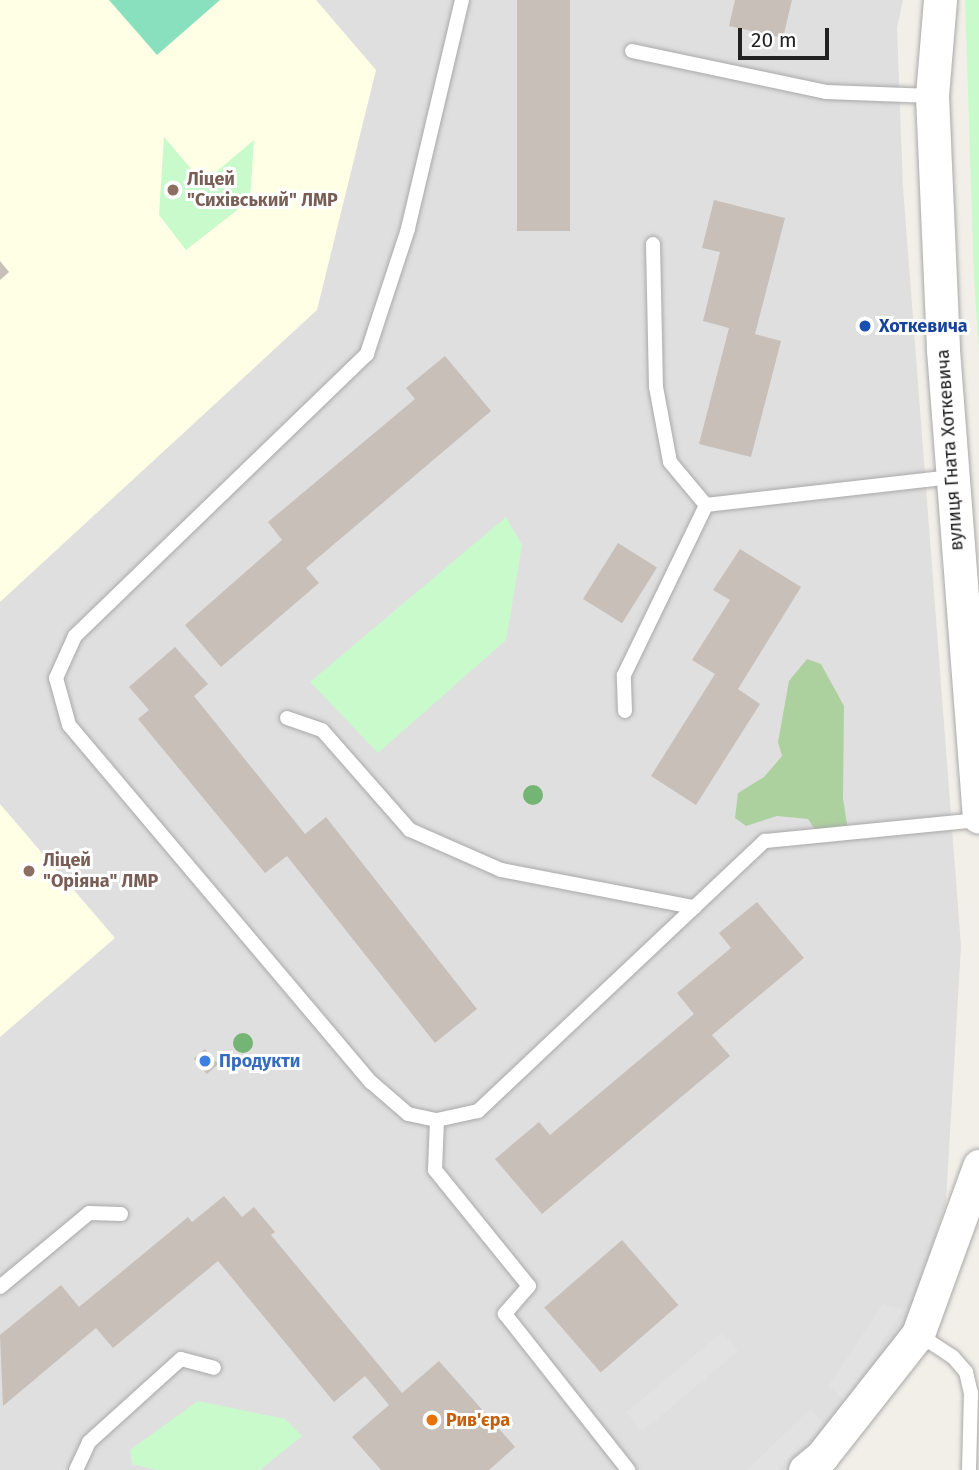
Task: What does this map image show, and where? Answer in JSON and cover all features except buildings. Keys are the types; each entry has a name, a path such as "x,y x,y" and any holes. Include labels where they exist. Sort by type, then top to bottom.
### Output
{"street":[{"name":"вулиця Гната Хоткевича","path":"940,0 932,96 951,477 979,818"},
{"path":"805,1470 822,1456 918,1334 979,1166"}],"lane":[{"path":"462,0 408,229 367,354 75,636 56,678 59,703 73,730 371,1082 408,1114 437,1120 478,1111 765,841 979,818"},
{"path":"632,51 826,92 932,96"},
{"path":"653,244 656,387 670,462 706,505"},
{"path":"706,505 951,477"},
{"path":"625,710 624,675 706,505"},
{"path":"287,718 322,730 410,830 501,870 694,906"},
{"path":"437,1120 435,1170 529,1286 505,1314 628,1470"},
{"path":"0,1287 89,1213 121,1214"},
{"path":"918,1334 953,1357 966,1372 971,1394 969,1470"},
{"path":"76,1470 89,1442 181,1359 214,1367"}],"shaded area":[{"path":"0,0 903,0 897,28 903,187 961,946 946,1202 910,1317 821,1442 788,1470 0,1470"},
{"name":"Ліцей \"Сихівський\" ЛМР","path":"0,0 316,0 376,70 317,310 0,602"},
{"name":"Ліцей \"Оріяна\" ЛМР","path":"0,804 115,938 0,1037"},
{"path":"883,1304 903,1310 844,1401 829,1385"},
{"path":"722,1332 738,1351 642,1431 626,1412"},
{"path":"810,1409 824,1424 777,1470 747,1470"}],"green space":[{"path":"109,0 220,0 157,55"},
{"path":"965,0 979,0 979,352 974,278"},
{"path":"164,137 203,183 254,140 250,200 186,250 159,215"},
{"path":"506,517 522,545 506,640 378,753 310,682"},
{"path":"807,659 821,664 844,706 843,798 848,831 820,837 808,819 777,816 746,826 735,818 738,793 764,777 782,756 778,742 789,681"},
{"path":"198,1401 285,1419 302,1436 260,1470 156,1470 132,1464 130,1450"}],"place":[{"name":"Ліцей \"Сихівський\" ЛМР","path":"173,190"},
{"name":"Хоткевича","path":"865,326"},
{"name":"Ліцей \"Оріяна\" ЛМР","path":"29,871"},
{"name":"Продукти","path":"205,1061"},
{"name":"Рив'єра","path":"432,1420"}]}
